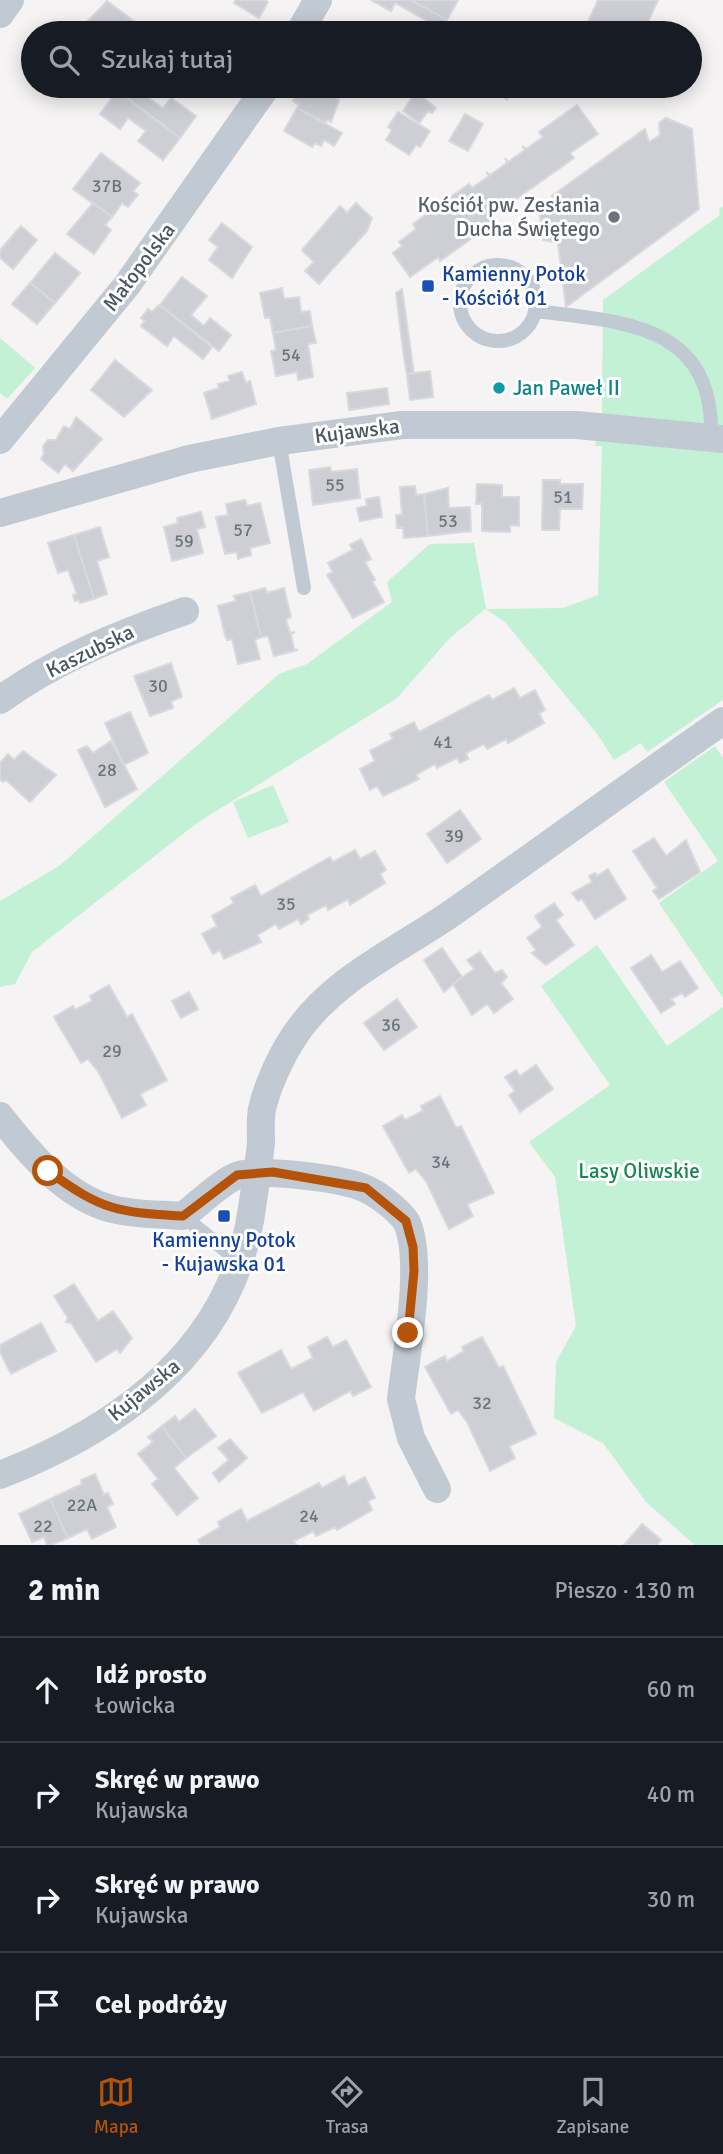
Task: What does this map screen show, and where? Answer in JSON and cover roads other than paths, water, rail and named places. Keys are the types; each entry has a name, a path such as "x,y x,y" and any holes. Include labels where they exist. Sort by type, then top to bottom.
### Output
{"street":[{"path":"0,14 10,0"},
{"path":"306,21 318,0"},
{"name":"Małopolska","path":"0,440 127,285 195,194 259,98"},
{"name":"Kujawska","path":"0,513 150,469 279,441 402,425 577,425 717,439"},
{"name":"Kaszubska","path":"0,700 23,684 130,630 185,611"},
{"name":"Kujawska","path":"0,1475 36,1461 87,1434 139,1399 193,1349 220,1307 241,1263 257,1174 262,1109 277,1071 292,1038 337,988 425,931 723,721"},
{"path":"0,1115 48,1171 93,1203 130,1213 183,1216 237,1175 273,1172 366,1188 406,1221 413,1247 414,1271 401,1399 411,1438 437,1489"}],"lane":[{"path":"508,265 519,270 534,288 536,311 522,333 511,339 485,339 465,323 460,298 472,274 483,267 508,265"},
{"path":"536,311 602,320 659,335 682,349 708,390 717,439"},
{"path":"279,441 304,588"},
{"path":"183,1216 241,1263"}],"place":[{"name":"Kościół pw. Zesłania Ducha Świętego","path":"614,217"},
{"name":"Kamienny Potok - Kościół 01","path":"428,286"},
{"name":"Jan Paweł II","path":"499,388"},
{"name":"Kamienny Potok - Kujawska 01","path":"224,1216"}],"park label":[{"name":"Lasy Oliwskie","path":"639,1171"}]}
